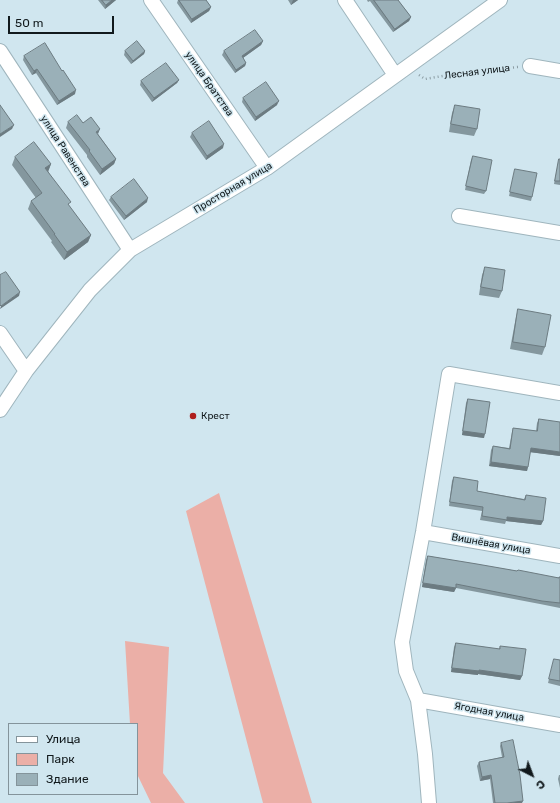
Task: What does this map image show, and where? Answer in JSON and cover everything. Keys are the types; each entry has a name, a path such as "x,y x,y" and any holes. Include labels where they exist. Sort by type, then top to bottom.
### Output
{"street":[{"name":"улица Братства","path":"152,0 267,168"},
{"path":"345,0 396,75"},
{"name":"Просторная улица","path":"0,410 26,371 90,290 130,250 267,168 500,0"},
{"name":"улица Равенства","path":"0,52 130,250"},
{"path":"530,66 560,71"},
{"path":"458,216 560,233"},
{"path":"0,333 26,371"},
{"path":"429,803 425,754 418,700 406,670 402,642 423,532 449,374 560,394"},
{"name":"Вишнёвая улица","path":"423,532 560,556"},
{"name":"Ягодная улица","path":"418,700 560,725"}],"path":[{"name":"Лесная улица","path":"396,75 415,72 425,79 460,73 530,66"}],"green space":[{"path":"219,493 312,803 263,803 186,511"},
{"path":"125,641 169,647 163,773 185,803 151,803 138,776 138,723 130,723"}],"building":[{"path":"102,0 112,0 106,5"},
{"path":"179,0 206,0 211,7 192,19"},
{"path":"374,0 398,0 411,17 395,29"},
{"path":"255,30 263,41 242,56 246,63 236,70 224,51"},
{"path":"137,41 145,51 133,61 125,51"},
{"path":"45,43 62,71 63,70 76,90 59,101 37,69 34,71 24,56"},
{"path":"166,63 179,80 154,98 141,81"},
{"path":"266,82 279,101 256,117 243,98"},
{"path":"0,105 14,125 0,134"},
{"path":"455,105 480,109 477,129 451,124"},
{"path":"77,115 83,123 91,117 100,129 96,132 116,159 102,169 89,151 90,150 68,122"},
{"path":"209,121 224,144 207,156 192,133"},
{"path":"34,142 51,164 45,168 71,202 68,204 91,235 67,252 31,201 42,193 15,157"},
{"path":"473,156 492,160 486,191 466,186"},
{"path":"559,159 560,181 555,181"},
{"path":"515,169 537,173 532,197 510,192"},
{"path":"134,179 148,198 126,216 111,197"},
{"path":"485,267 505,270 502,291 481,287"},
{"path":"6,272 20,292 1,306 0,275"},
{"path":"518,309 551,315 545,347 513,342"},
{"path":"468,399 490,402 485,434 463,431"},
{"path":"539,419 560,422 560,452 531,448 528,467 491,462 493,446 510,449 513,428 537,431"},
{"path":"454,477 478,481 477,491 525,500 526,495 546,498 543,521 507,517 507,520 482,516 483,507 450,502"},
{"path":"428,556 560,577 560,603 542,601 456,584 456,588 423,583"},
{"path":"456,643 500,649 500,646 526,649 522,676 452,668"},
{"path":"554,659 560,660 560,681 549,679"},
{"path":"513,740 520,775 523,801 495,803 491,775 482,777 479,762 504,757 501,743"}],"place":[{"name":"Крест","path":"193,416"}]}
